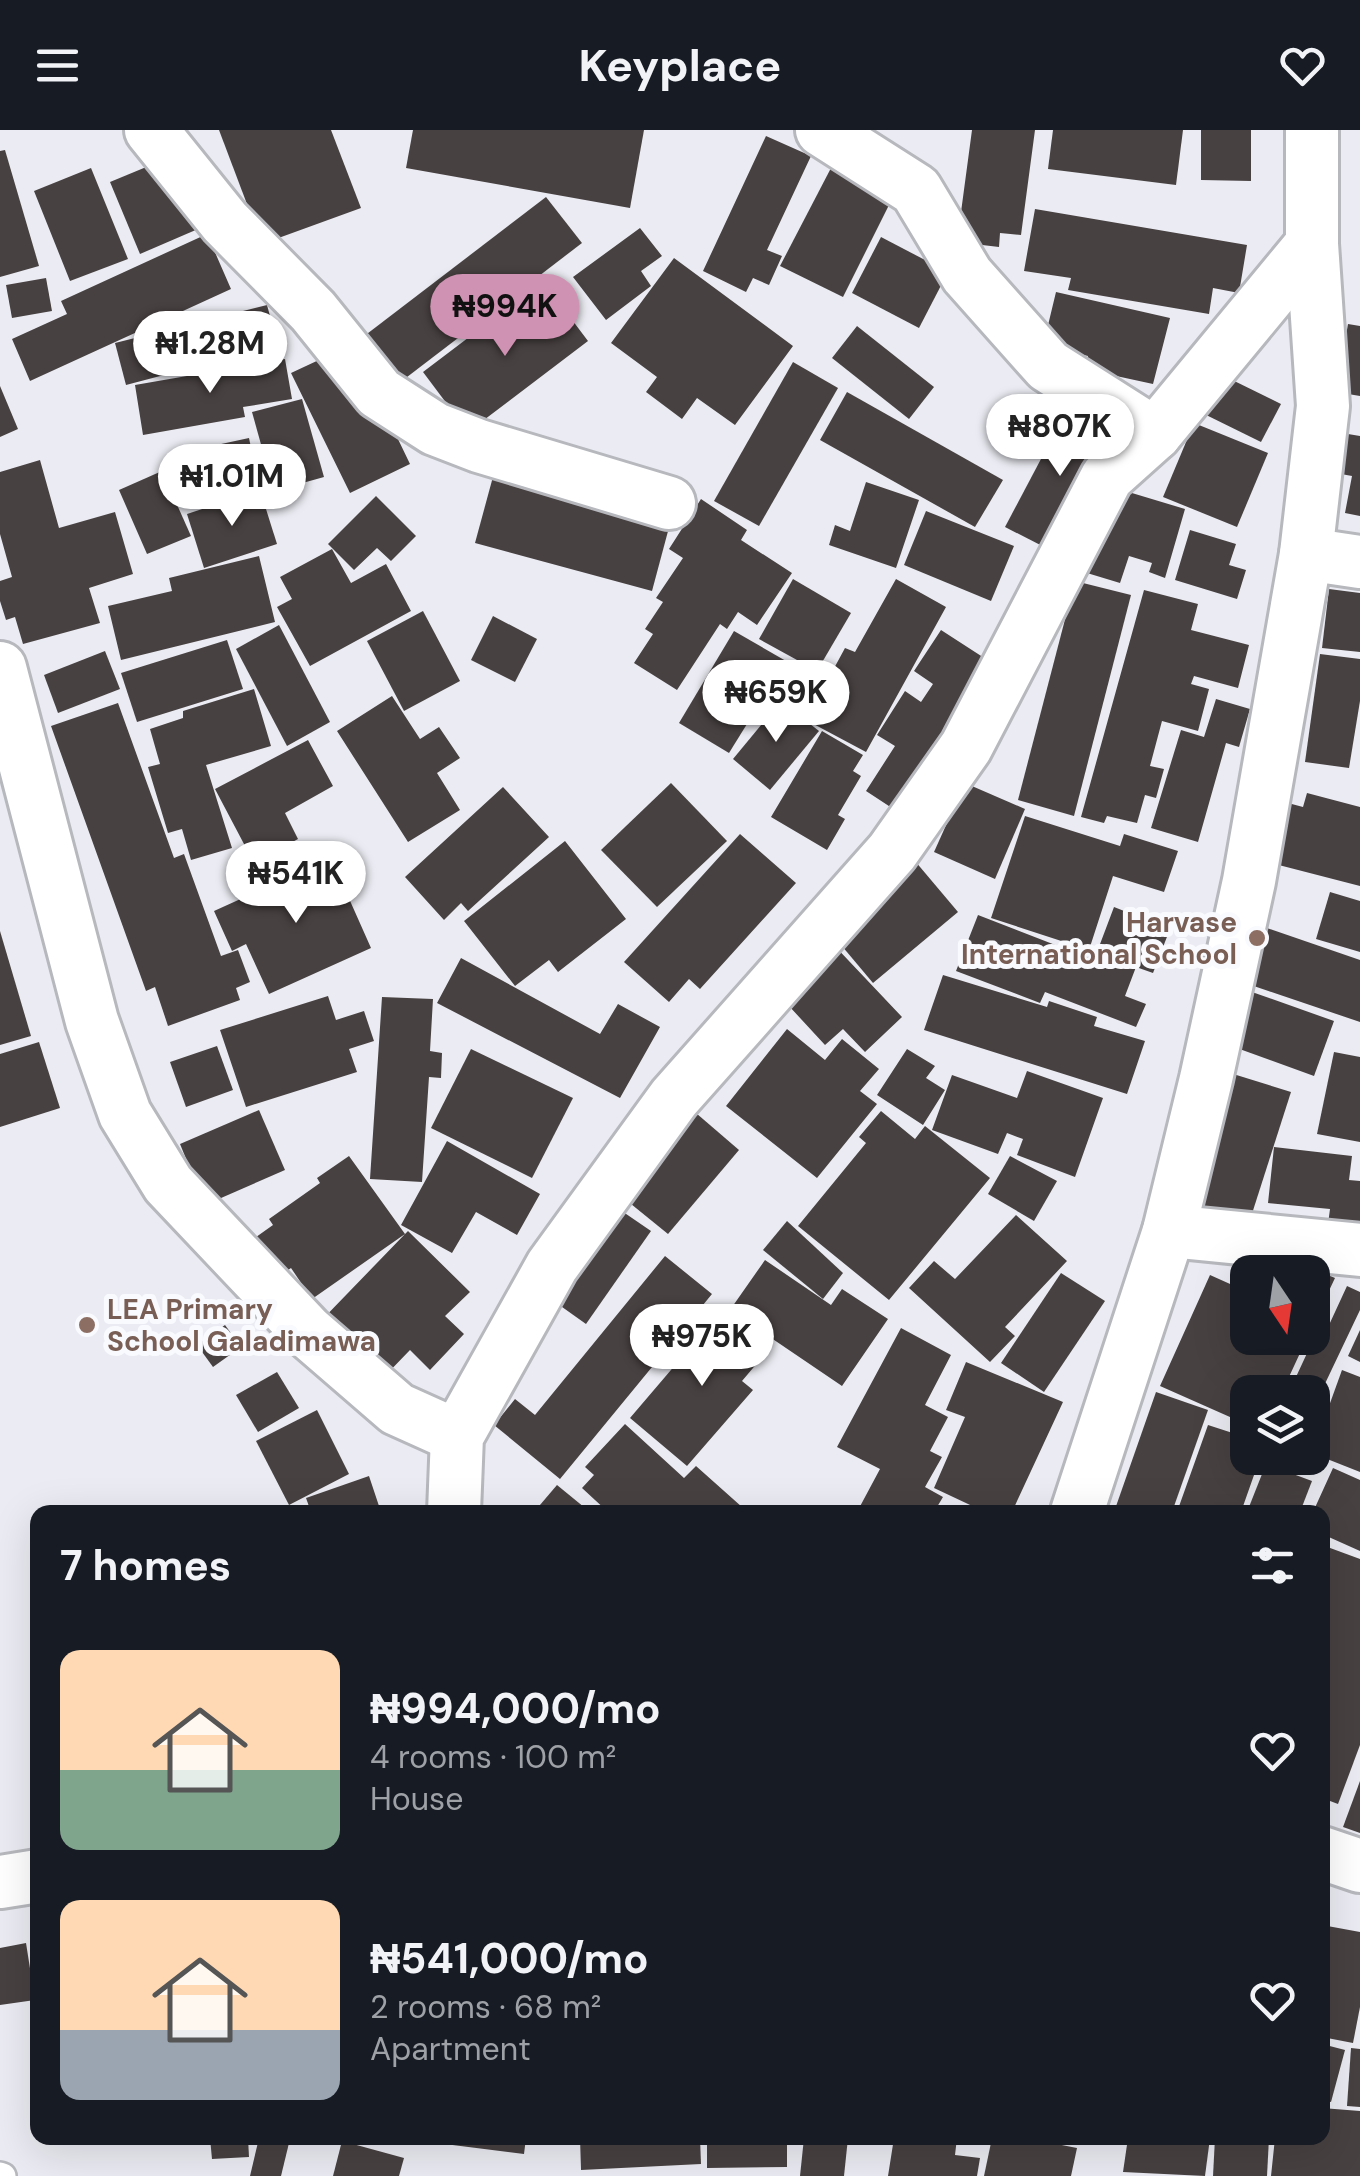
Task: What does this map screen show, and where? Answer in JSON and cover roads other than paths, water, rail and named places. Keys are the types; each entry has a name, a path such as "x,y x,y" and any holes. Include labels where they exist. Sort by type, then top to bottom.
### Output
{"street":[{"path":"150,130 225,222 313,311 379,393 450,435 669,503"},
{"path":"822,130 916,190 967,275 1048,366 1155,434"},
{"path":"1078,1505 1168,1231 1249,881 1306,554 1323,406 1312,244 1312,130"},
{"path":"454,1505 457,1436 552,1266 674,1098 892,852 955,762 1107,477 1155,434 1312,244"},
{"path":"1306,554 1360,562"},
{"path":"0,668 92,1021 125,1114 168,1184 308,1332 397,1409 457,1436"},
{"path":"1168,1231 1360,1250"},
{"path":"1330,1856 1360,1866"},
{"path":"0,1882 30,1877"}],"place":[{"name":"Harvase International School","path":"1257,938"},
{"name":"LEA Primary School Galadimawa","path":"87,1325"}]}
